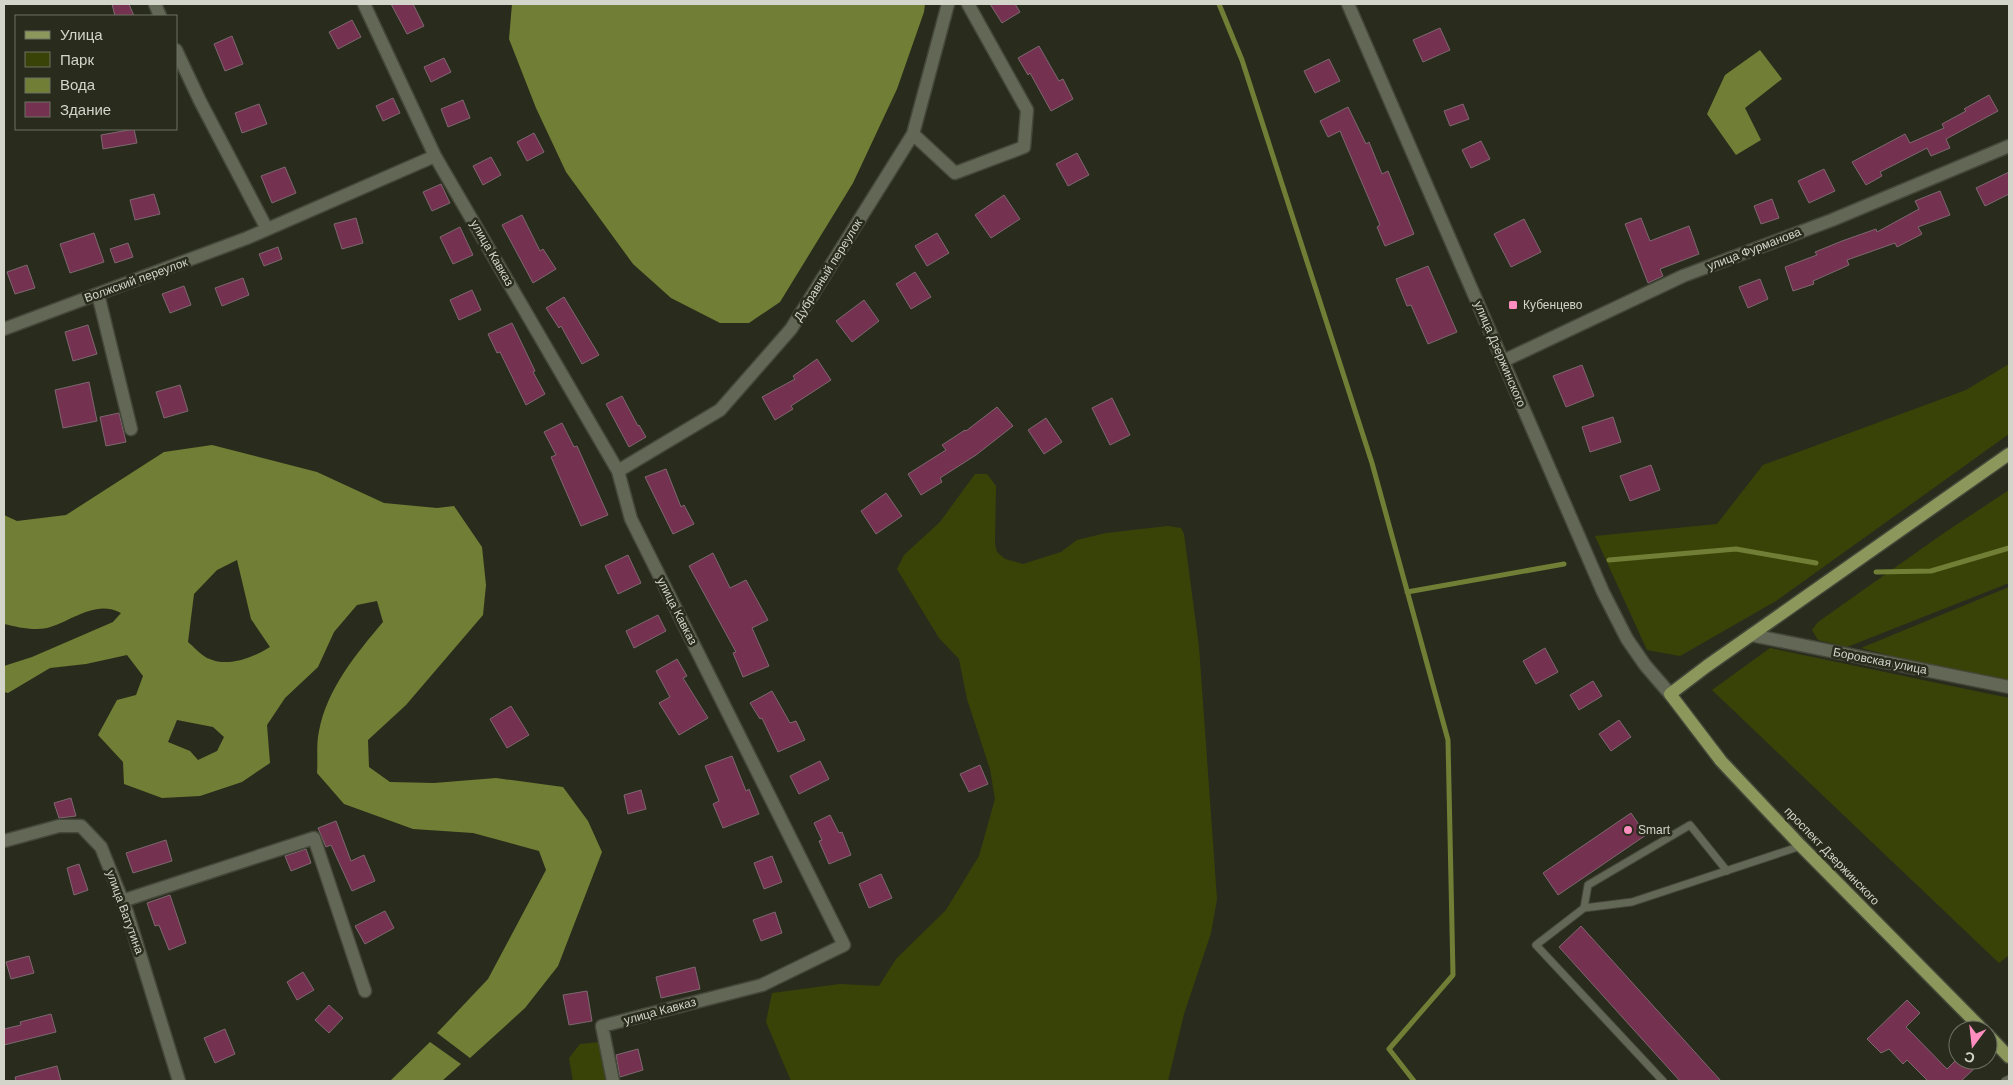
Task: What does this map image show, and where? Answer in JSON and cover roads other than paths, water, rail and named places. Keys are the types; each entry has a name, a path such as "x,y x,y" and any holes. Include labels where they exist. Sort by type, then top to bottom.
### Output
{"main road":[{"path":"1670,694 2009,454"},
{"name":"проспект Дзержинского","path":"1670,694 1721,761 1801,846 1973,1020"},
{"path":"1998,1045 2009,1057"}],"street":[{"name":"улица Кавказ","path":"364,4 436,156 618,471 631,519 844,945 762,985 602,1026 613,1081"},
{"name":"Дубравный переулок","path":"618,471 720,410 791,329 913,134 948,4"},
{"path":"913,134 955,173 1024,147 1028,110 968,4"},
{"name":"улица Дзержинского","path":"1348,4 1580,543 1627,639 1645,665 1670,694"},
{"path":"178,54 200,101 268,229"},
{"name":"улица Фурманова","path":"1503,361 1683,276 1832,220 2009,146"},
{"name":"Волжский переулок","path":"4,329 268,229 436,156"},
{"path":"98,294 131,429"},
{"name":"Боровская улица","path":"1751,635 2009,687"},
{"name":"улица Ватутина","path":"4,841 59,826 81,826 102,847 127,912 180,1081"},
{"path":"122,901 314,838 366,990"}],"lane":[{"path":"1584,908 1588,885 1690,824 1727,871"},
{"path":"1663,1081 1536,945 1584,908 1632,902 1801,846"}],"water":[{"path":"512,4 925,4 924,12 897,89 853,183 780,302 749,323 720,323 671,298 633,264 566,172 536,108 509,39"},
{"path":"1760,50 1782,79 1745,108 1761,140 1736,155 1707,114 1725,75"},
{"path":"212,445 317,472 384,503 437,508 454,506 482,547 486,585 483,615 406,705 368,740 369,767 390,782 434,783 496,778 563,787 588,821 602,852 558,966 525,1008 470,1058 437,1033 488,979 546,870 539,851 473,833 413,829 344,804 317,773 318,736 323,716 344,673 383,622 377,601 357,605 334,632 318,667 285,698 267,725 270,763 242,782 200,796 162,798 124,784 123,762 98,735 117,700 136,695 143,676 127,655 86,664 50,668 8,693 4,692 4,666 32,657 113,622 121,613 111,609 92,610 42,629 4,624 4,515 17,521 66,515 164,452","holes":["237,560 251,619 270,647 248,658 231,662 215,661 204,656 188,642 194,594 217,570","177,720 213,727 224,737 217,751 198,760 190,751 168,742"]},
{"path":"430,1042 461,1064 442,1081 390,1081"}],"waterway":[{"path":"1219,4 1242,60 1372,463 1448,740 1453,975 1389,1049 1414,1081"},
{"path":"1876,572 1931,571 2009,548"},
{"path":"1609,560 1736,549 1816,563"},
{"path":"1407,592 1564,564"}],"place":[{"name":"Кубенцево","path":"1513,305"},
{"name":"Smart","path":"1628,830"}]}
